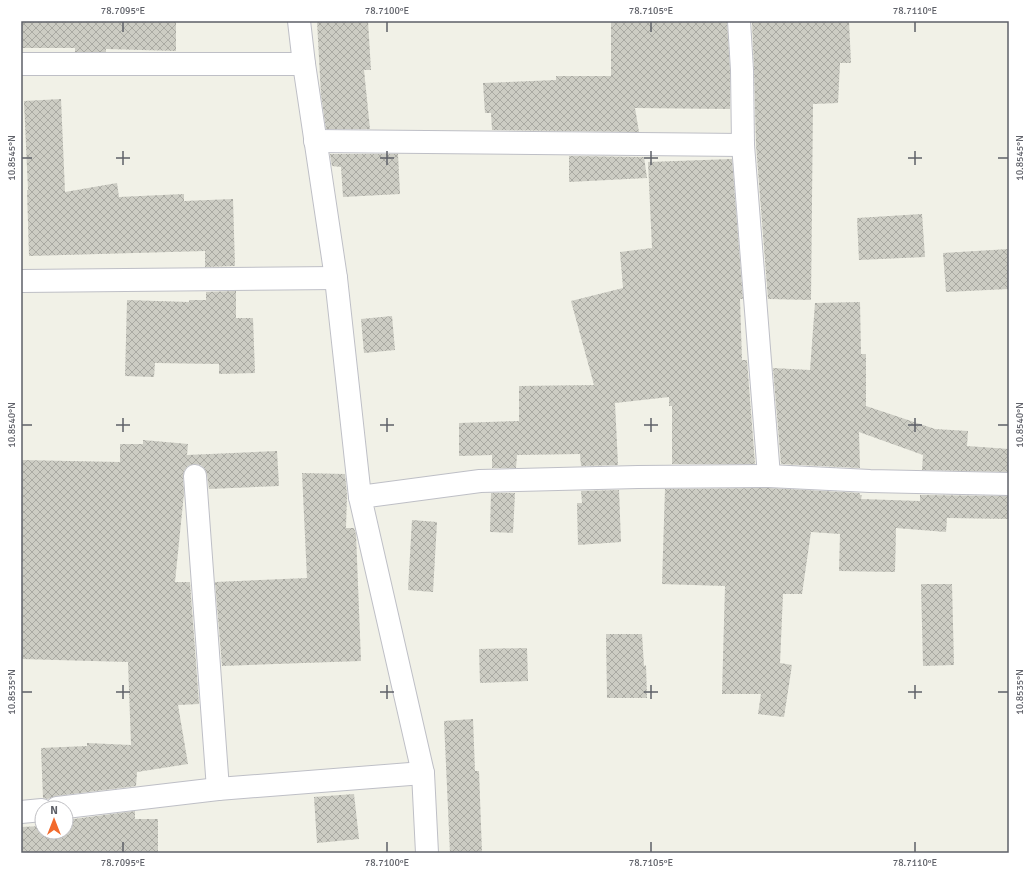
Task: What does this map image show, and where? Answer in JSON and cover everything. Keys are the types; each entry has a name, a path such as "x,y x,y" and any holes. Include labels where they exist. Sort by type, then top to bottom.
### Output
{"street":[{"path":"299,21 315,141 336,278 360,497 424,773 427,853"},
{"path":"739,21 742,70 743,145 769,476"},
{"path":"21,64 304,64"},
{"path":"315,141 743,145"},
{"path":"21,281 336,278"},
{"path":"195,476 218,789"},
{"path":"360,497 480,480 769,476 870,481 1009,484"},
{"path":"74,806 218,789 424,773"},
{"path":"21,812 34,811"}],"building":[{"path":"21,21 176,21 176,51 106,49 106,52 75,52 75,48 21,48"},
{"path":"317,21 368,21 371,70 364,70 370,129 326,129 321,95"},
{"path":"611,21 727,21 730,70 730,109 635,108 639,132 492,130 491,113 485,113 483,83 556,80 556,76 611,76"},
{"path":"752,21 849,21 851,63 840,63 838,103 813,104 811,300 768,299 756,145"},
{"path":"61,99 65,192 117,183 119,197 184,194 184,201 233,199 235,266 205,267 205,251 29,256 24,101"},
{"path":"330,154 398,154 400,194 343,197 341,167 332,166"},
{"path":"569,156 644,157 647,178 569,182"},
{"path":"732,159 743,299 740,299 742,360 747,360 755,464 672,464 672,406 669,406 669,397 615,403 618,465 581,466 580,454 517,455 516,468 492,468 492,455 459,456 459,423 519,421 519,386 594,385 571,301 623,288 620,252 652,248 648,162"},
{"path":"922,214 925,257 859,260 857,218"},
{"path":"1009,249 1009,289 946,292 943,253"},
{"path":"236,291 236,318 253,318 255,373 219,374 219,364 155,363 154,377 125,376 127,300 189,302 189,300 206,300 206,292"},
{"path":"860,302 861,354 866,354 866,406 935,429 968,431 967,446 1009,449 1009,472 922,470 923,455 859,432 860,468 781,464 773,368 810,370 815,303"},
{"path":"392,316 395,350 364,353 361,319"},
{"path":"143,440 188,444 187,455 277,451 279,486 209,489 205,469 201,465 194,464 188,466 184,471 184,493 175,582 190,582 199,704 178,705 188,764 137,772 136,786 56,796 48,799 43,798 41,748 87,746 87,743 131,745 128,662 21,659 23,562 21,562 21,460 120,462 120,444 143,444"},
{"path":"302,473 345,474 347,495 346,528 354,528 356,534 361,661 222,666 215,582 307,578"},
{"path":"769,488 860,493 860,495 862,495 861,499 920,501 920,495 1009,496 1009,519 947,518 946,532 896,528 895,572 839,571 840,534 811,532 802,594 783,594 780,663 792,665 784,717 758,714 761,694 722,694 725,586 662,584 665,489"},
{"path":"619,490 621,542 578,545 577,503 582,503 581,491"},
{"path":"491,493 515,493 513,533 490,532"},
{"path":"412,520 437,522 433,592 408,590"},
{"path":"921,584 952,584 954,665 923,666"},
{"path":"606,634 642,634 644,666 646,665 647,698 607,698"},
{"path":"527,648 528,681 480,683 479,649"},
{"path":"473,719 475,771 479,771 482,853 450,853 444,721"},
{"path":"354,794 359,839 317,843 314,797"},
{"path":"135,811 135,819 158,819 158,853 21,853 21,827 34,826 34,840 74,840 74,819"}]}
